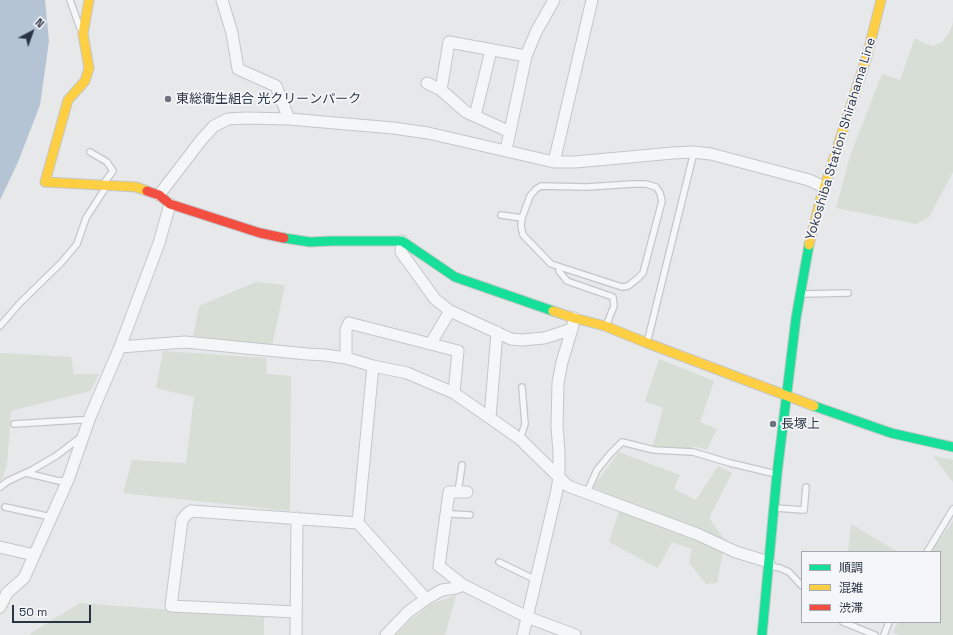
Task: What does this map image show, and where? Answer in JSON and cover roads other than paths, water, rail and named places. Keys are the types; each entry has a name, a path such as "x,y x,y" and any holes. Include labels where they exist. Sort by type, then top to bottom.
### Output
{"street":[{"path":"89,0 82,34 89,68 85,81 68,100 45,182 136,187 159,195 170,204 253,231 283,238 310,242 402,241 455,277 573,323 605,326 787,396 891,433 953,447"},
{"path":"222,0 232,33 238,69 276,86 289,119"},
{"path":"506,150 526,56 536,32 554,0"},
{"path":"554,162 592,0"},
{"name":"Yokoshiba Station Shirahama Line","path":"762,635 777,474 796,318 808,249 824,187 867,56 881,0"},
{"path":"441,90 448,42 526,56"},
{"path":"475,116 491,50"},
{"path":"427,83 441,90 466,112 510,132"},
{"path":"159,195 202,139 214,126 228,119 289,119 393,128 428,133 554,162 575,162 694,152 711,154 809,180 824,187"},
{"path":"0,607 4,592 24,578 68,480 89,420 120,347 159,243 170,204"},
{"path":"402,241 401,252 435,299 450,311 511,339 522,340 544,338 554,335 573,323"},
{"path":"431,343 450,311"},
{"path":"346,358 346,330 349,323 458,351 454,393"},
{"path":"523,635 557,490 559,477 557,426 558,383 562,362 573,323"},
{"path":"490,418 497,332"},
{"path":"120,347 185,342 325,355 346,358 407,373 454,393 520,439 568,486 697,534 736,552 768,564"},
{"path":"358,523 374,366"},
{"path":"463,492 449,492 439,566 463,585 527,617 575,635"},
{"path":"296,612 171,606 182,520 186,514 192,511 358,523 426,599"},
{"path":"296,635 297,518"},
{"path":"0,547 34,555"},
{"path":"386,635 408,612 426,599 442,590 456,588 463,585"}],"lane":[{"path":"70,0 82,34"},
{"path":"0,326 19,304 61,263 77,244 86,218 113,171 107,162 90,152"},
{"path":"647,343 694,152"},
{"path":"646,184 656,187 660,193 662,201 644,273 637,279 628,286 622,287 559,266 551,264 524,235 521,226 522,218 530,196 536,189 541,186 587,187 646,184"},
{"path":"501,215 522,218"},
{"path":"559,266 558,271 567,281 613,297 614,306 605,326"},
{"path":"800,294 848,293"},
{"path":"520,439 525,424 522,387"},
{"path":"14,424 89,420"},
{"path":"0,487 8,481 26,473 56,456 85,434"},
{"path":"587,492 597,470 622,442 654,450 693,452 730,463 777,474"},
{"path":"462,465 463,492"},
{"path":"26,473 59,482 68,480"},
{"path":"774,508 804,510 806,487"},
{"path":"5,507 52,517"},
{"path":"928,551 953,509"},
{"path":"446,512 470,515"},
{"path":"499,562 536,580"},
{"path":"768,564 789,572 801,585"},
{"path":"845,623 875,635"},
{"path":"884,635 889,623"}],"water":[{"path":"0,0 45,0 49,41 40,105 18,162 0,200"}],"place":[{"name":"東総衛生組合 光クリーンパーク","path":"168,99"},
{"name":"長塚上","path":"773,424"}]}
